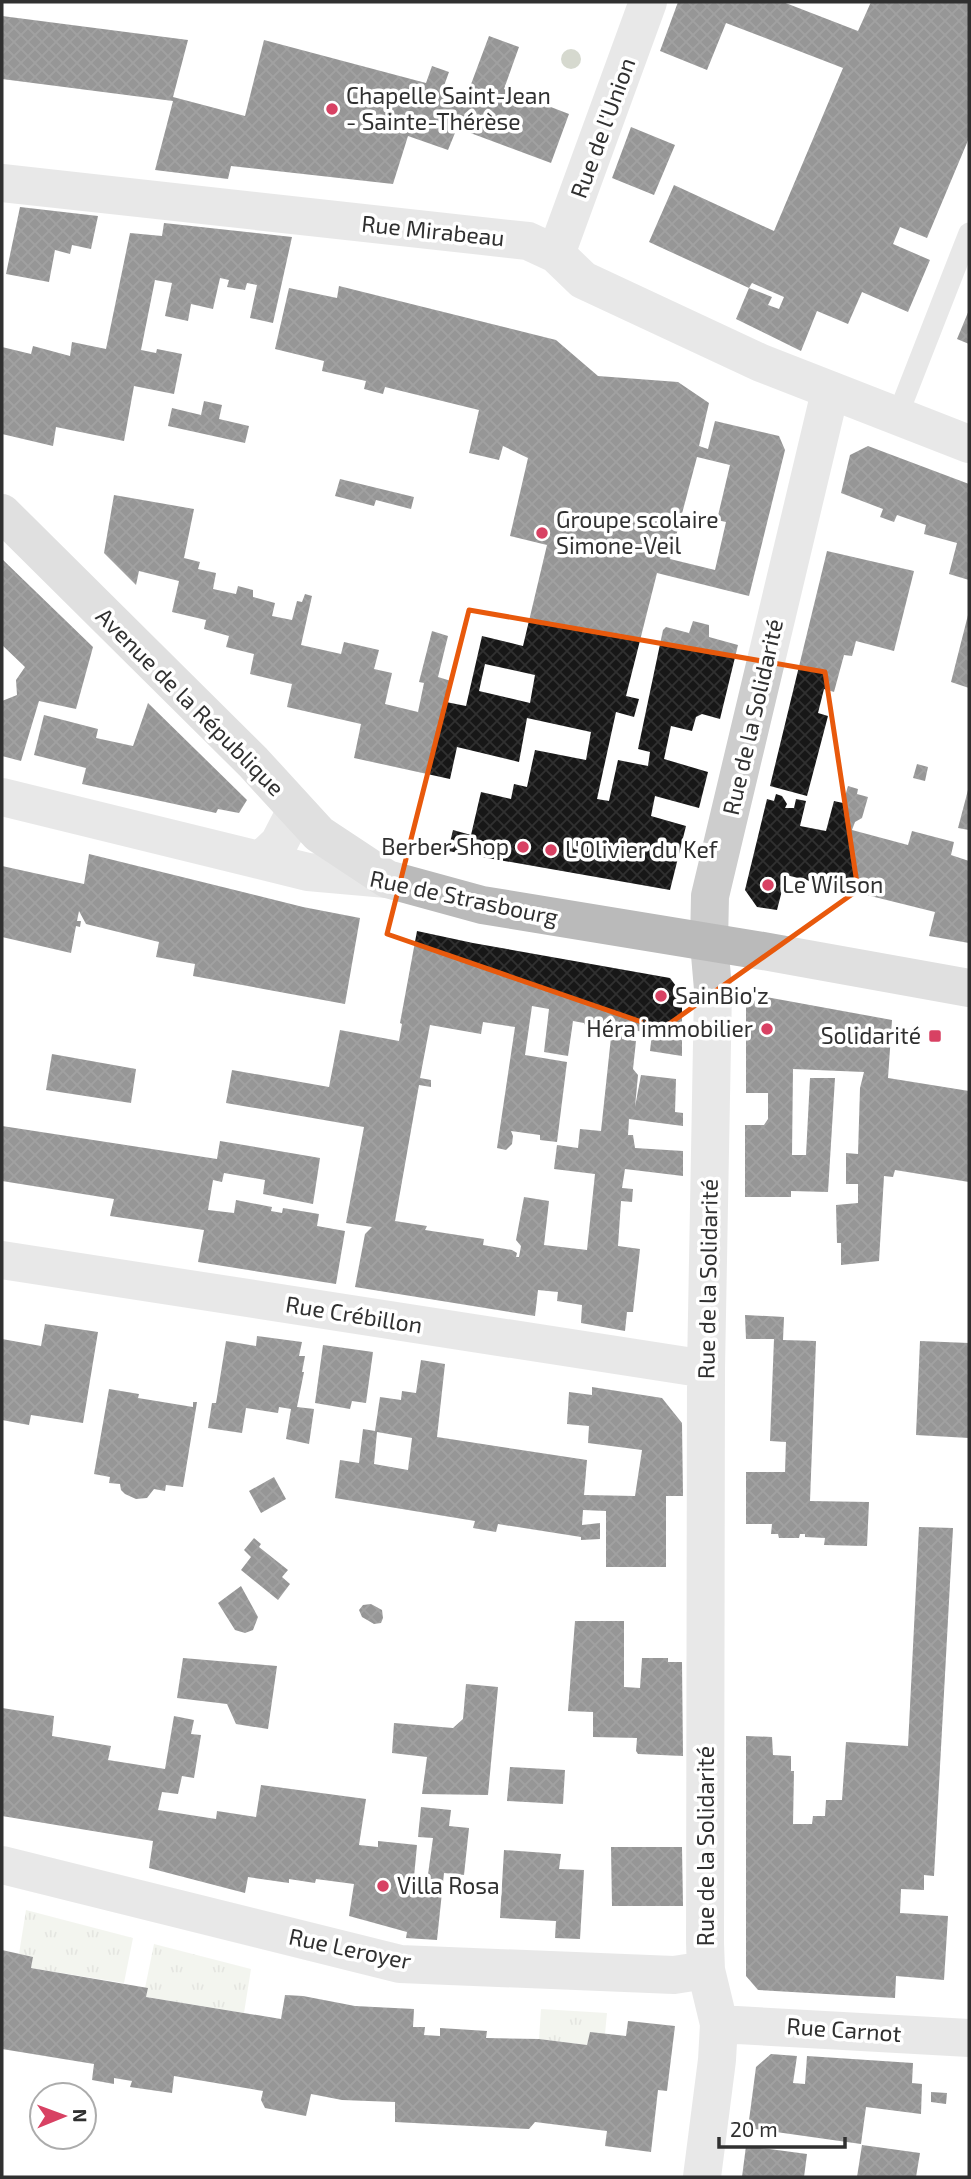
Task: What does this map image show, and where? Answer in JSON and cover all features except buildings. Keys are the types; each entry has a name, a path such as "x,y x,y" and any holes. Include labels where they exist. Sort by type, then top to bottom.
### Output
{"street":[{"name":"Rue de l'Union","path":"556,254 648,2"},
{"name":"Rue Mirabeau","path":"2,183 528,241 556,254 583,280 761,363 969,444"},
{"name":"Rue de la Solidarité","path":"702,2177 719,2025 706,1970 706,1369 713,989 709,943 710,896 830,392"},
{"name":"Avenue de la République","path":"2,513 253,762 319,834 387,879"},
{"name":"Rue de Strasbourg","path":"2,797 308,872 387,879 482,905 969,988"},
{"path":"261,860 279,843 296,810"},
{"name":"Rue Crébillon","path":"2,1260 706,1369"},
{"name":"Rue Leroyer","path":"2,1865 400,1964 674,1975 706,1970"},
{"name":"Rue Carnot","path":"719,2025 969,2038"}],"lane":[{"path":"897,417 969,233"}],"highlighted area":[{"path":"469,610 825,672 858,890 662,1029 387,934"}],"green space":[{"path":"26,1910 133,1938 124,1983 31,1968 33,1957 19,1954"},
{"path":"154,1944 251,1969 244,2013 146,1997 148,1988 145,1988"},
{"path":"541,2009 607,2013 605,2034 590,2032 587,2045 539,2039"}],"place":[{"name":"Chapelle Saint-Jean - Sainte-Thérèse","path":"332,109"},
{"name":"Groupe scolaire Simone-Veil","path":"542,533"},
{"name":"Berber Shop","path":"523,847"},
{"name":"L'Olivier du Kef","path":"551,850"},
{"name":"Le Wilson","path":"768,885"},
{"name":"SainBio'z","path":"661,996"},
{"name":"Héra immobilier","path":"767,1029"},
{"name":"Solidarité","path":"935,1036"},
{"name":"Villa Rosa","path":"383,1886"}]}
